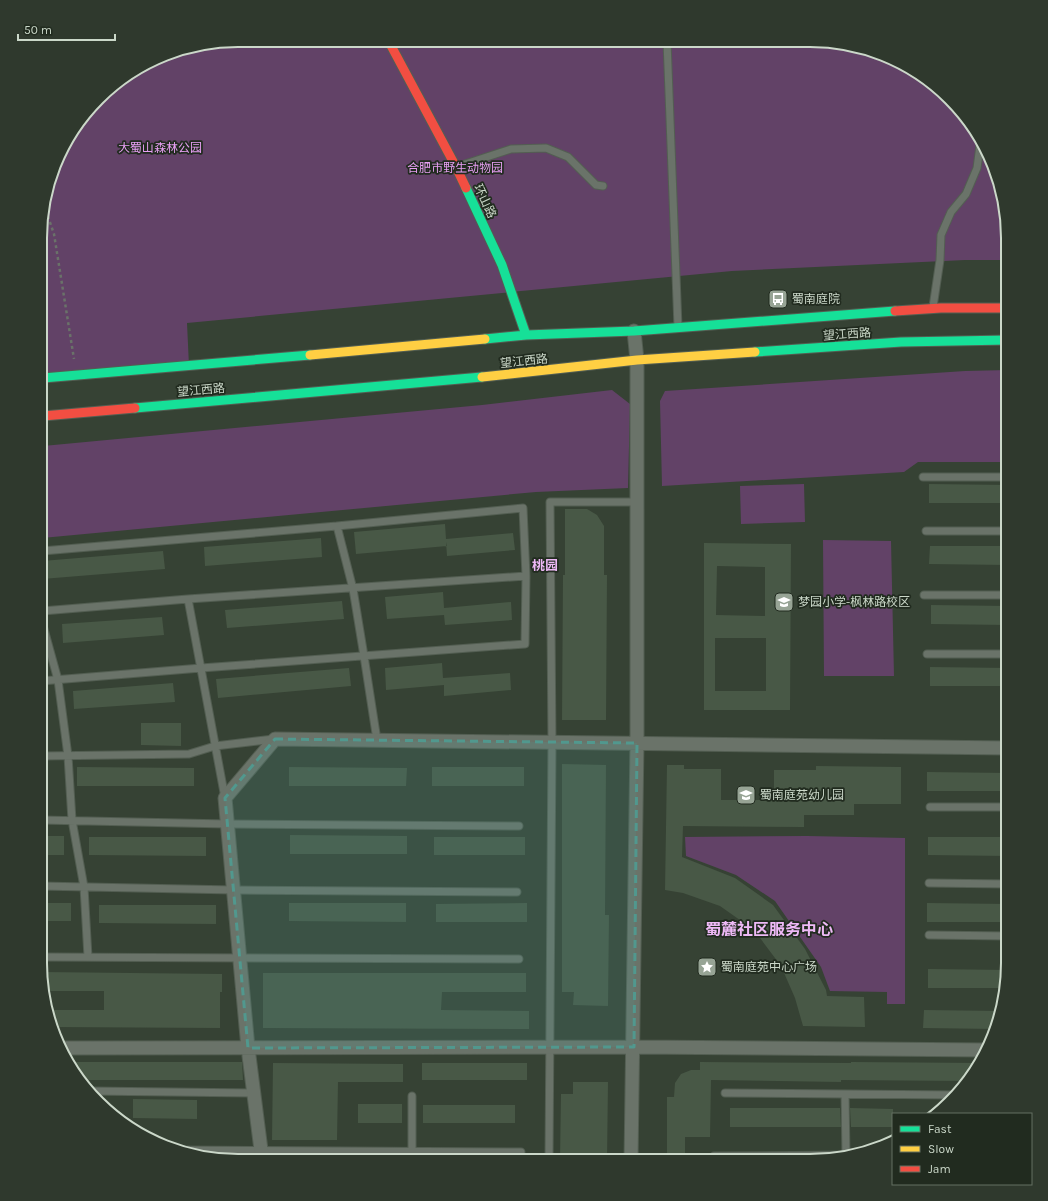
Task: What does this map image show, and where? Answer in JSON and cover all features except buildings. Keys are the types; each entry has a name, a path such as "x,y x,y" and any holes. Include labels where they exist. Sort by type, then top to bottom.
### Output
{"main road":[{"name":"环山路","path":"392,47 456,167 502,265 526,335"},
{"name":"望江西路","path":"47,378 526,335 634,331 933,309 1001,308"},
{"name":"望江西路","path":"47,416 525,373 637,360 902,342 1001,340"}],"street":[{"path":"632,1154 637,743 637,360 634,331"},
{"path":"263,1154 253,1093 248,1048 225,798 275,738 1001,748"},
{"path":"67,1048 634,1047 980,1050"}],"lane":[{"path":"667,47 678,327"},
{"path":"456,167 511,149 546,148 568,157 596,185 603,186"},
{"path":"933,309 940,260 941,235 951,212 966,194 977,168 979,149"},
{"path":"923,477 1001,477"},
{"path":"549,1154 552,742 550,502 637,502"},
{"path":"47,551 337,526 523,508 526,576 525,644 200,668 47,681"},
{"path":"337,526 353,588 377,740"},
{"path":"926,531 1001,531"},
{"path":"47,611 188,599 526,576"},
{"path":"924,595 1001,595"},
{"path":"188,599 225,798"},
{"path":"47,640 58,680 68,756 72,820 84,887 88,957"},
{"path":"927,654 1001,654"},
{"path":"47,756 190,754 216,746 275,738"},
{"path":"930,806 1001,807"},
{"path":"47,820 227,824 520,826"},
{"path":"929,883 1001,884"},
{"path":"47,886 234,890 517,892"},
{"path":"929,935 1001,936"},
{"path":"47,957 519,959"},
{"path":"96,1091 253,1093"},
{"path":"725,1093 948,1095"},
{"path":"846,1094 848,1150"},
{"path":"412,1096 412,1151"},
{"path":"300,1154 412,1151 521,1152"},
{"path":"215,1152 245,1154"}],"path":[{"path":"48,217 54,234 76,375"}],"highlighted area":[{"path":"275,739 637,743 634,1047 248,1048 225,798"}],"green space":[{"name":"合肥市野生动物园","path":"225,47 823,47 847,51 872,57 906,73 936,94 954,112 969,132 981,153 991,176 997,201 1001,225 1001,260 965,260 732,271 187,323 189,366 47,378 47,225 57,176 73,142 94,112 112,94 142,73 176,57 201,51"},
{"path":"1001,370 1001,462 918,462 904,472 662,486 660,401 665,391 965,371"},
{"path":"612,390 630,404 628,488 536,492 47,538 47,446 482,405"},
{"path":"804,484 805,522 741,524 740,486"},
{"path":"823,540 891,541 894,676 824,676"},
{"path":"807,836 905,838 905,1004 887,1004 887,992 830,991 821,967 775,901 736,875 686,856 685,837"}],"traffic: fast":[{"path":"466,188 502,265 526,335"},
{"path":"485,339 526,335 634,331 895,311"},
{"path":"755,352 901,342 1001,340"},
{"path":"47,378 310,355"},
{"path":"135,408 482,377"}],"traffic: slow":[{"path":"310,355 485,339"},
{"path":"482,377 637,360 755,352"}],"traffic: jam":[{"path":"392,47 466,188"},
{"path":"895,311 941,308 1001,308"},
{"path":"47,416 135,408"}],"place":[{"name":"蜀南庭院","path":"778,299"},
{"name":"梦园小学-枫林路校区","path":"784,602"},
{"name":"蜀南庭苑幼儿园","path":"746,795"},
{"name":"蜀南庭苑中心广场","path":"707,967"}],"district":[{"name":"桃园","path":"545,565"},
{"name":"蜀麓社区服务中心","path":"769,929"}],"park label":[{"name":"大蜀山森林公园","path":"160,148"}]}
